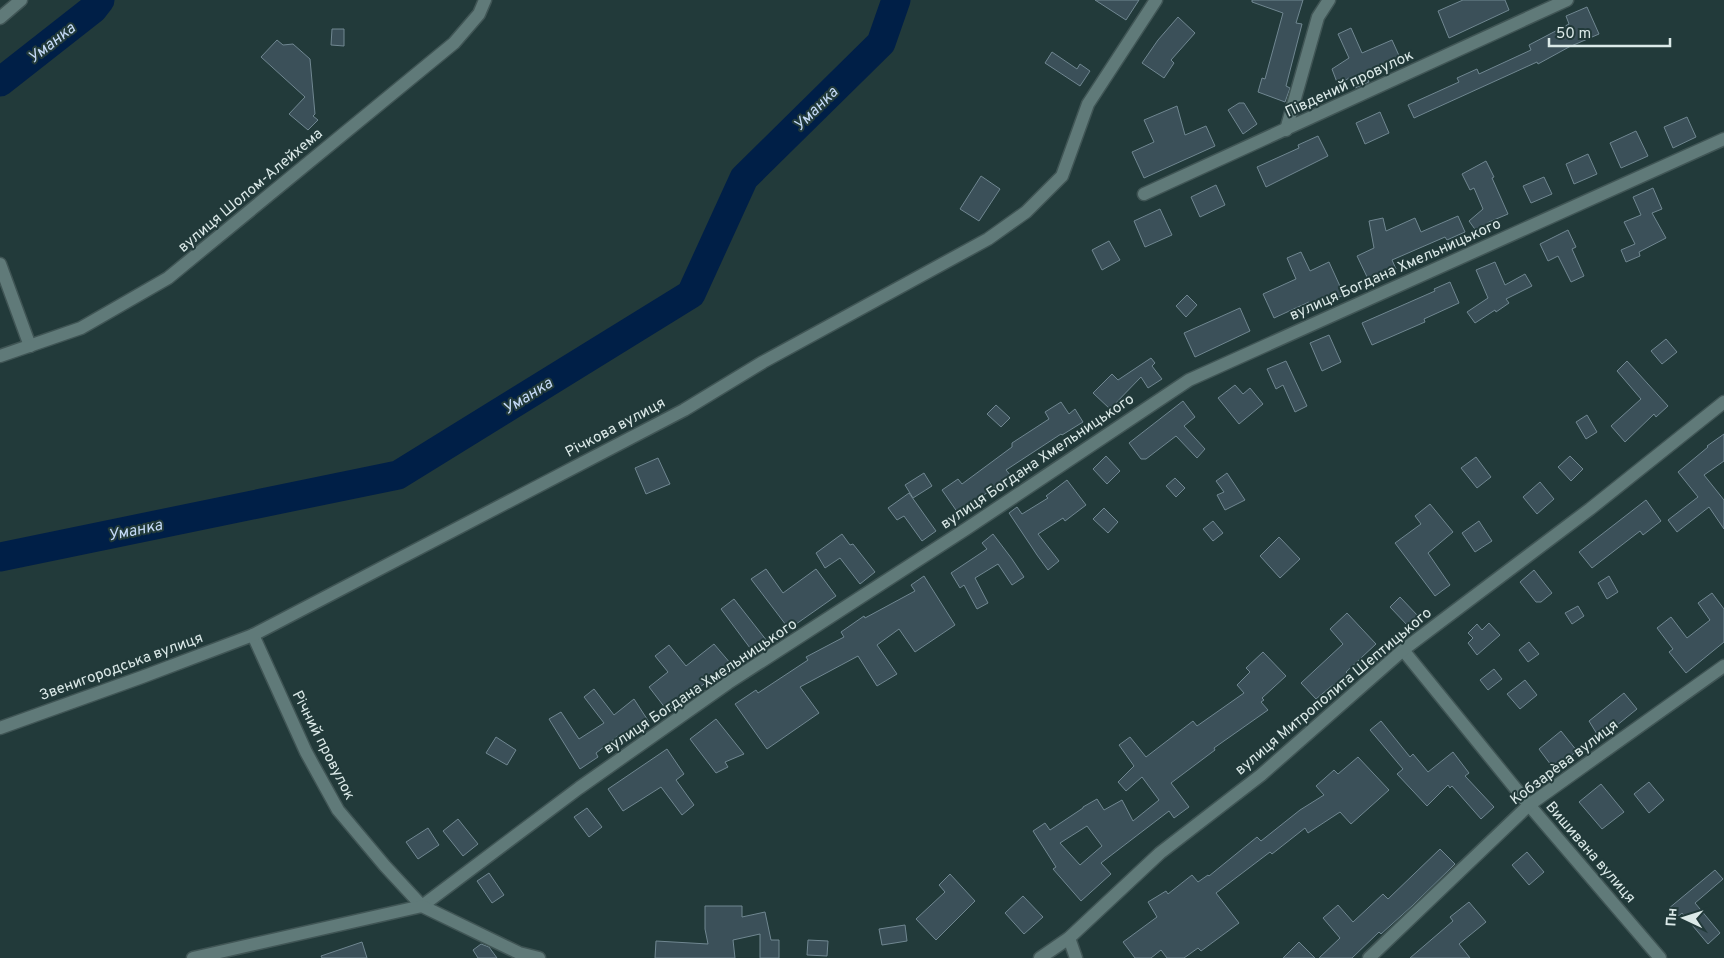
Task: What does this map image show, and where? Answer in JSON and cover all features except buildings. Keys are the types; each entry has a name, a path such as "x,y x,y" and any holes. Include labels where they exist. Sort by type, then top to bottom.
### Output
{"street":[{"path":"0,18 21,0"},
{"name":"вулиця Шолом-Алейхема","path":"0,356 81,328 168,278 454,43 479,14 486,0"},
{"name":"Річкова вулиця","path":"253,634 684,410 762,362 988,239 1026,212 1062,176 1088,104 1156,0"},
{"path":"1286,130 1318,18 1329,0"},
{"name":"Південий провулок","path":"1144,194 1567,0"},
{"name":"вулиця Богдана Хмельницького","path":"422,906 579,788 728,683 958,534 1189,380 1724,139"},
{"path":"0,264 30,346"},
{"name":"вулиця Митрополита Шептицького","path":"1040,958 1069,938 1160,853 1261,774 1403,650 1590,509 1724,402"},
{"name":"Річний провулок","path":"253,634 306,752 338,810 385,866 422,906"},
{"name":"Звенигородська вулиця","path":"0,728 142,677 253,634"},
{"name":"Вишивана вулиця","path":"1403,650 1529,805 1660,958"},
{"name":"Кобзарèва вулиця","path":"1369,958 1529,805 1724,666"},
{"path":"193,958 422,906 519,953 539,958"},
{"path":"1069,938 1076,958"}],"waterway":[{"name":"Уманка","path":"0,82 93,9 100,0"},
{"name":"Уманка","path":"0,557 398,475 691,294 744,178 881,43 896,0"}]}
